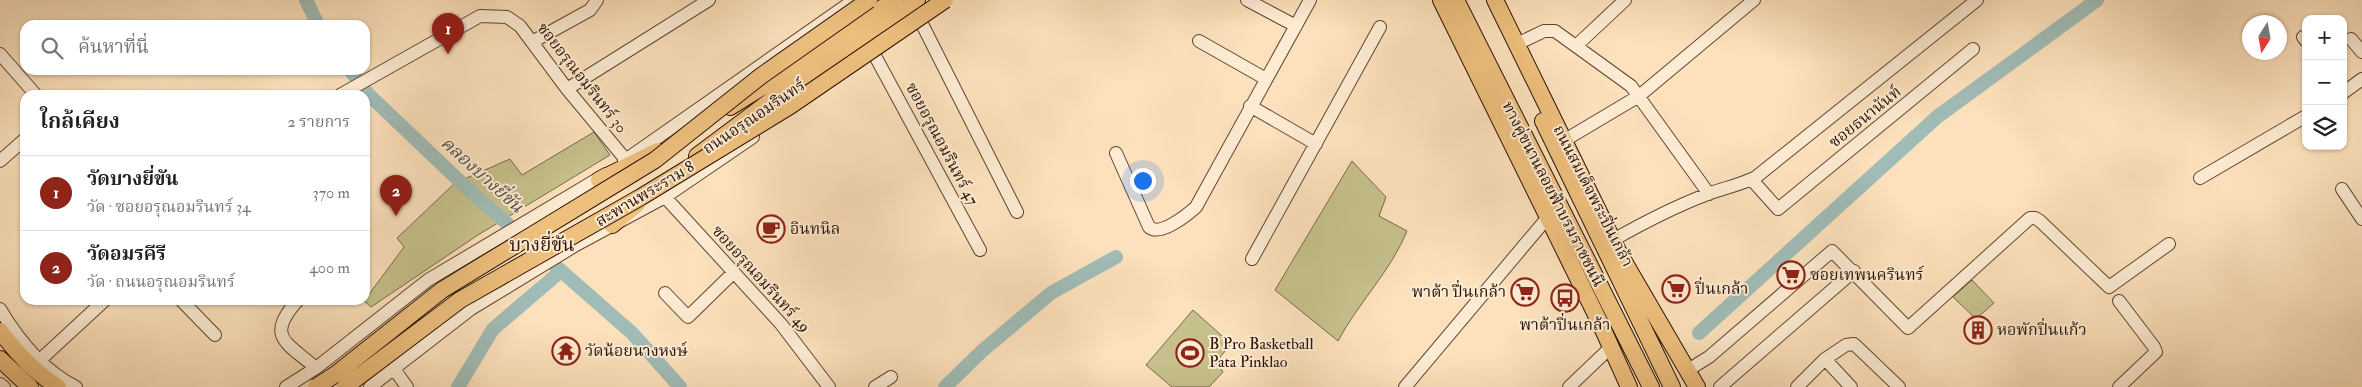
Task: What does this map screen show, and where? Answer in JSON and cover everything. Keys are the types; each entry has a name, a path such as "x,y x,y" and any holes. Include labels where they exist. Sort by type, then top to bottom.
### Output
{"main road":[{"name":"สะพานพระราม 8","path":"316,387 336,374 442,290 655,160 761,76 869,0"},
{"path":"612,225 773,90 894,0"},
{"path":"599,180 653,154 773,90 917,0"},
{"name":"สะพานพระราม 8","path":"345,387 460,300 641,197 782,111 945,0"},
{"path":"1441,0 1629,387"},
{"path":"1449,0 1478,46"},
{"name":"ทางคู่ขนานลอยฟ้าบรมราชชนนี","path":"1456,0 1651,387"},
{"name":"ทางคู่ขนานลอยฟ้าบรมราชชนนี","path":"1483,0 1672,387"},
{"path":"1489,0 1498,28"},
{"name":"ถนนสมเด็จพระปิ่นเกล้า","path":"1496,0 1616,246 1697,387"},
{"path":"1616,246 1680,387"},
{"path":"1600,324 1641,387"},
{"path":"0,331 13,348 33,368 58,387"},
{"path":"0,358 30,387"}],"street":[{"path":"532,42 590,10 597,0"},
{"path":"567,89 709,0"},
{"path":"286,387 316,368 428,280 599,180 854,0"},
{"name":"ถนนอรุณอมรินทร์","path":"370,387 472,309 612,225 665,197 953,0"},
{"path":"1247,0 1296,26"},
{"path":"1116,153 1146,221 1153,230 1158,231 1184,218 1196,206 1310,0"},
{"path":"1577,45 1625,0"},
{"path":"1565,140 1639,96 1754,0"},
{"path":"1616,246 1635,228 1708,194 1752,180 1977,0"},
{"name":"ซอยอรุณอมรินทร์ 30","path":"348,90 480,16 506,17 520,26 567,89 626,160"},
{"path":"921,22 1017,212"},
{"path":"1252,259 1380,26"},
{"path":"1517,44 1544,31 1555,31 1577,45 1631,86 1708,194"},
{"path":"2351,40 2362,52"},
{"path":"1199,41 1266,79"},
{"name":"ซอยธนานันท์","path":"1752,180 1778,209 1973,49"},
{"path":"0,54 32,90"},
{"name":"ซอยอรุณอมรินทร์ 47","path":"874,54 980,250"},
{"path":"2347,90 2362,78"},
{"path":"1250,106 1316,144"},
{"path":"2200,178 2302,118"},
{"path":"0,160 20,143"},
{"path":"2342,189 2362,220"},
{"name":"ซอยอรุณอมรินทร์ 49","path":"665,197 781,324 829,387"},
{"path":"1405,387 1548,217"},
{"path":"1688,370 1709,357 1832,250 1908,328 2030,218 2040,221 2109,287 2169,244"},
{"path":"1720,387 1854,271"},
{"path":"665,293 688,316 734,272"},
{"path":"2119,301 2154,346 2156,352 2119,387"},
{"path":"40,360 100,305"},
{"path":"186,305 215,335"},
{"path":"294,305 280,325 280,332 284,340 316,368"},
{"path":"0,309 13,331 40,360 76,387"},
{"path":"1797,387 1825,360 1846,345 1854,344 1899,387"},
{"path":"1570,387 1611,347"},
{"path":"1825,360 1851,387"},
{"path":"394,369 407,387"},
{"path":"875,387 891,377"},
{"path":"0,384 4,387"}],"shaded area":[{"path":"594,132 610,155 478,235 371,307 369,305 370,293 404,247 397,238 455,183 510,159 522,175"},
{"path":"1352,161 1386,197 1379,216 1407,231 1392,260 1338,341 1275,290"},
{"path":"1972,280 1994,303 1976,319 1953,297"},
{"name":"B Pro Basketball Pata Pinklao","path":"1193,310 1231,344 1216,362 1223,372 1209,387 1172,387 1146,365"}],"waterway":[{"name":"คลองบางยี่ขัน","path":"306,0 316,20"},
{"path":"1699,333 1937,117 2097,0"},
{"name":"คลองบางยี่ขัน","path":"354,75 365,90"},
{"name":"คลองบางยี่ขัน","path":"370,96 470,191 632,333 680,387"},
{"path":"945,387 982,351 1051,293 1116,257"},
{"path":"458,387 493,329 561,271"}],"place":[{"name":"วัดบางยี่ขัน","path":"448,54"},
{"name":"วัดอมรคีรี","path":"396,216"},
{"name":"อินทนิล","path":"771,229"},
{"name":"ซอยเทพนครินทร์","path":"1791,275"},
{"name":"ปิ่นเกล้า","path":"1676,289"},
{"name":"พาต้า ปื่นเกล้า","path":"1525,292"},
{"name":"พาต้าปิ่นเกล้า","path":"1565,298"},
{"name":"หอพักปิ่นแก้ว","path":"1978,330"},
{"name":"วัดน้อยนางหงษ์","path":"566,351"},
{"name":"B Pro Basketball Pata Pinklao","path":"1190,353"}],"district":[{"name":"บางยี่ขัน","path":"542,245"}]}
